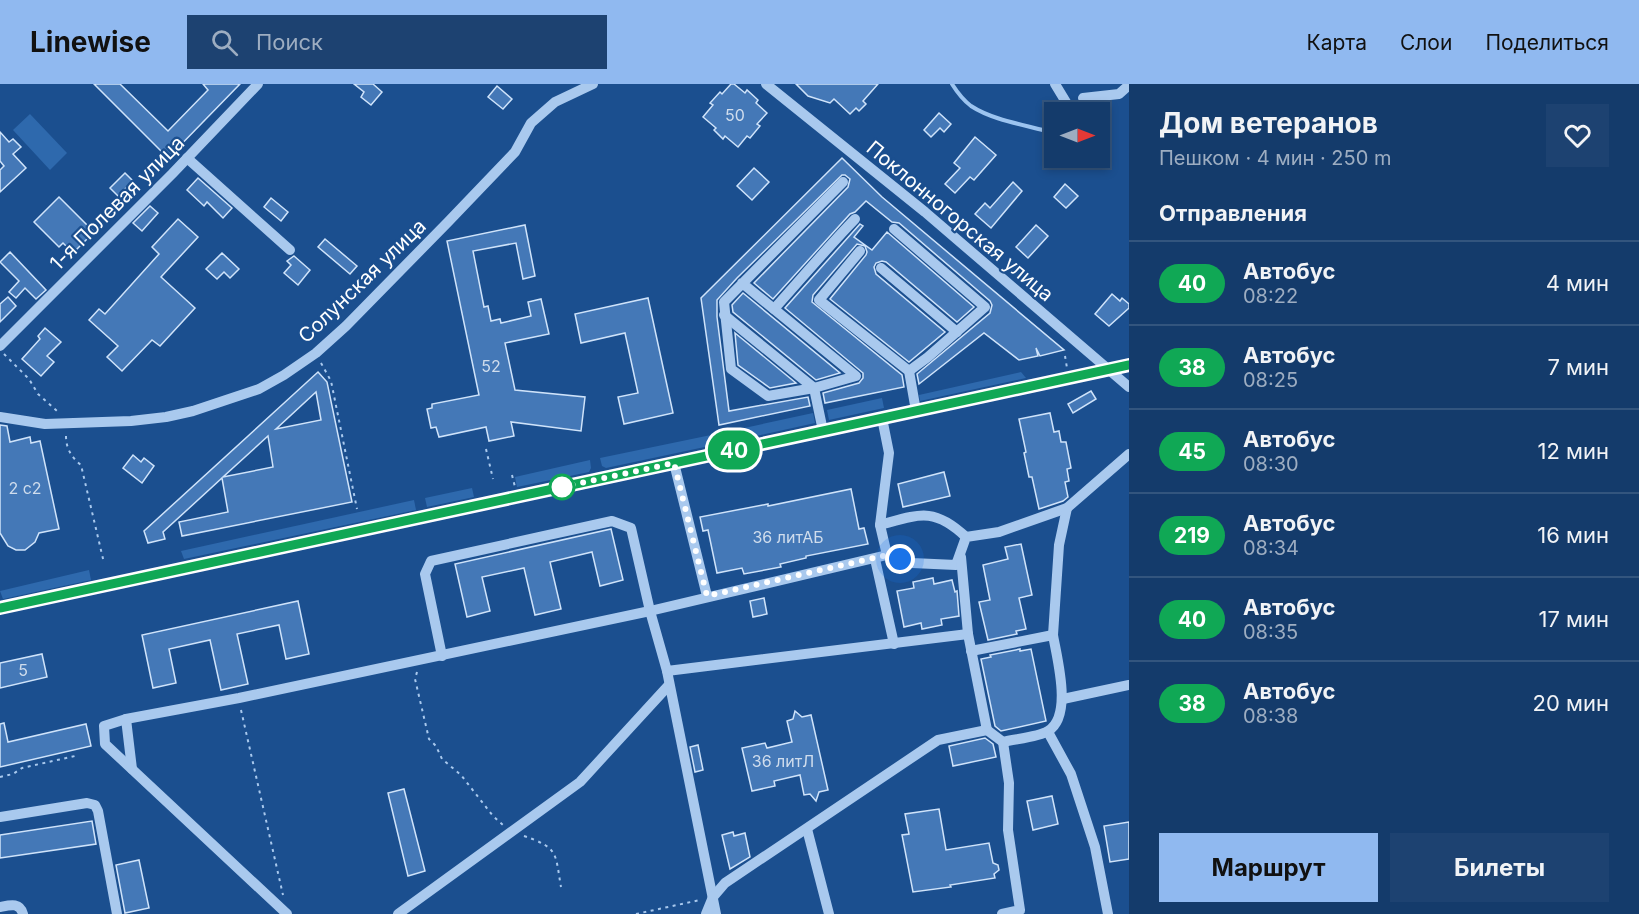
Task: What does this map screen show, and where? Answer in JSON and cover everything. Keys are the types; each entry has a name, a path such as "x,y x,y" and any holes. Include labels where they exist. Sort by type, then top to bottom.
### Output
{"street":[{"name":"1-я Полевая улица","path":"0,348 258,84"},
{"name":"Солунская улица","path":"0,417 45,424 131,421 193,411 259,389 284,375 316,352 354,318 515,153 531,123 555,102 593,84"},
{"name":"Поклонногорская улица","path":"766,84 925,212 1129,387"},
{"path":"1055,84 1066,102"},
{"path":"1083,98 1119,94 1129,85"},
{"path":"187,158 290,250"},
{"path":"742,283 856,376 814,388 768,396 731,369 724,315 724,302 742,283 843,182"},
{"path":"774,309 824,250 855,219"},
{"path":"894,229 985,307 909,371"},
{"path":"860,251 819,300 909,371 916,411"},
{"path":"881,268 957,332"},
{"path":"724,315 814,388 823,431"},
{"path":"0,608 1129,365"},
{"path":"882,418 890,453 880,525 887,555"},
{"path":"966,537 999,532 1067,508 1129,454"},
{"path":"674,463 707,596"},
{"path":"1003,742 1048,732 1059,721 1063,699 1053,634 1059,545 1067,508"},
{"path":"880,525 930,514 950,522 966,537"},
{"path":"442,656 425,574 431,561 612,521 631,528 650,611 667,671 716,914"},
{"path":"286,908 105,744 104,726 126,719 421,661 650,611 887,555 912,563 956,565 961,557 966,537"},
{"path":"961,557 968,634 987,730 1003,742 1010,783 1008,830 1021,912 1002,914"},
{"path":"875,559 894,644"},
{"path":"667,671 968,634"},
{"path":"971,651 1053,634"},
{"path":"398,914 580,782 669,685"},
{"path":"1063,699 1129,685"},
{"path":"126,719 132,769"},
{"path":"706,914 712,897 725,883 938,740 987,730"},
{"path":"1048,732 1071,774 1095,847 1108,914"},
{"path":"0,817 87,803 95,805 117,914"},
{"path":"807,829 829,914"},
{"path":"0,907 15,905 20,907 23,914"}],"path":[{"path":"0,348 65,423 66,444 73,459 81,465 104,563"},
{"path":"316,352 331,381 357,509"},
{"path":"1065,356 1067,369"},
{"path":"486,449 493,479"},
{"path":"512,475 515,487"},
{"path":"421,661 415,679 429,739 436,746 442,759 461,775 493,816 512,832 546,843 555,854 561,887"},
{"path":"239,698 286,908"},
{"path":"0,777 13,774 22,768 75,756"},
{"path":"636,914 712,897"}],"shaded area":[{"path":"30,114 67,153 50,170 13,130"},
{"path":"1021,372 1026,378 920,401 919,395"},
{"path":"882,398 884,408 829,420 827,410"},
{"path":"813,413 815,423 724,443 721,433"},
{"path":"711,435 714,445 606,468 602,466 600,458"},
{"path":"590,460 589,472 517,487 515,477"},
{"path":"472,488 474,497 427,507 425,498"},
{"path":"414,500 416,510 184,559 181,551"},
{"path":"89,570 91,580 3,599 0,591"}],"building":[{"path":"94,84 120,84 168,131 208,90 203,84 240,84 168,158"},
{"path":"354,84 373,84 382,92 371,105 361,97 364,92"},
{"path":"731,84 745,93 747,90 767,113 757,124 760,126 750,138 747,136 738,147 725,136 723,139 714,130 716,128 703,117 713,105 710,103"},
{"path":"796,84 878,84 863,101 866,104 859,111 856,108 850,114 834,99 830,103 808,96"},
{"path":"497,86 512,99 503,109 488,97"},
{"path":"939,113 951,124 944,132 940,128 931,137 924,130"},
{"path":"0,132 9,142 13,139 21,147 13,154 26,168 0,192 0,170 4,166 0,161"},
{"path":"975,137 996,155 974,180 970,177 955,193 945,184 960,168 954,163"},
{"path":"842,158 882,197 1064,350 1040,356 1036,348 1038,356 1019,360 984,333 919,384 917,374 990,313 992,305 899,223 892,222 866,201 850,214 773,299 754,283 848,187 850,179 842,175 717,300 717,317 729,411 808,397 810,406 719,425 701,298"},
{"path":"754,168 769,182 752,200 737,186"},
{"path":"125,173 133,181 118,196 110,188"},
{"path":"198,178 232,208 223,218 207,202 204,206 187,190"},
{"path":"1013,182 1022,191 991,228 975,214 985,203 990,208"},
{"path":"1065,184 1078,196 1066,208 1054,197"},
{"path":"59,197 94,232 73,253 63,243 59,247 34,222"},
{"path":"271,198 288,212 281,221 264,207"},
{"path":"150,206 158,213 142,231 133,223"},
{"path":"178,219 198,237 161,277 195,308 160,346 152,340 122,371 107,357 118,346 89,320 99,309 105,314 159,254 152,247"},
{"path":"860,224 863,226 854,237 872,250 887,232 974,307 957,322 886,262 876,263 874,267 876,274 945,332 909,362 830,299 866,255 865,246 857,244 813,295 812,302 902,375 904,387 825,403 823,393 859,383 863,378 863,373 785,308"},
{"path":"525,225 535,276 523,279 516,243 473,251 484,307 488,306 491,321 500,319 501,323 531,316 528,302 541,299 549,334 505,343 515,390 585,397 581,431 511,422 514,436 489,441 486,427 439,437 436,427 431,428 427,409 432,408 432,404 479,395 447,241"},
{"path":"1036,225 1048,236 1028,258 1016,247"},
{"path":"325,239 357,266 350,274 318,247"},
{"path":"10,252 46,290 36,299 25,288 16,298 9,292 19,281 0,262"},
{"path":"222,253 239,269 230,278 224,272 217,279 206,269"},
{"path":"294,256 310,270 298,285 284,273 291,265 287,261"},
{"path":"743,293 840,373 816,380 733,312 732,305"},
{"path":"1112,294 1120,301 1122,298 1129,304 1129,308 1109,326 1095,314"},
{"path":"8,297 16,306 0,322 0,304"},
{"path":"648,298 673,413 624,424 618,397 638,393 625,333 581,343 575,314"},
{"path":"45,328 61,342 47,356 54,362 41,376 22,359 40,339 38,336"},
{"path":"735,333 796,383 770,388 738,365"},
{"path":"318,372 327,382 352,502 182,536 179,522 228,512 222,478 163,532 165,539 148,543 144,531","holes":["316,392 321,420 276,429","268,436 273,467 223,477"]},
{"path":"1091,391 1096,399 1073,413 1068,404"},
{"path":"1050,413 1054,432 1059,431 1061,442 1066,442 1071,468 1067,469 1069,481 1065,482 1068,497 1039,509 1032,477 1029,477 1019,419"},
{"path":"0,425 7,426 10,442 30,437 31,443 40,441 59,529 39,533 35,542 25,550 16,550 8,546 0,533"},
{"path":"133,455 141,462 144,458 154,466 142,483 123,468"},
{"path":"944,472 950,496 903,507 898,484"},
{"path":"851,489 859,529 864,528 868,544 806,556 806,558 780,564 781,567 744,574 742,568 717,573 708,530 703,531 700,517"},
{"path":"611,529 623,580 600,586 592,552 550,562 561,609 535,615 524,568 482,577 490,611 467,617 455,564"},
{"path":"1021,544 1032,595 1019,598 1026,629 1016,631 1017,634 988,640 979,602 990,600 983,565 1008,559 1005,547"},
{"path":"933,578 934,584 952,580 955,592 957,591 959,616 941,619 942,625 922,629 921,623 904,627 897,591 914,588 913,582"},
{"path":"764,598 767,614 753,617 750,601"},
{"path":"298,601 309,654 286,659 279,625 237,634 248,684 221,690 210,640 169,649 176,683 153,688 142,635"},
{"path":"1020,649 1020,651 1031,649 1046,721 1001,731 995,726 981,659"},
{"path":"42,654 47,677 0,688 0,663"},
{"path":"795,711 802,717 811,715 828,790 819,792 816,801 810,794 804,795 800,775 774,781 775,786 752,791 742,748 765,743 767,748 792,742 787,721 793,719"},
{"path":"4,723 8,742 86,724 91,746 0,767 0,724"},
{"path":"985,738 993,744 996,757 953,766 949,746"},
{"path":"698,745 703,770 695,772 690,747"},
{"path":"404,789 425,871 408,876 388,793"},
{"path":"1052,796 1058,824 1033,830 1027,801"},
{"path":"939,809 946,850 989,843 993,863 998,865 999,870 994,874 995,878 913,892 902,835 909,834 905,814"},
{"path":"92,821 96,844 0,858 0,835"},
{"path":"1129,822 1129,859 1110,862 1104,826"},
{"path":"733,832 734,836 745,833 750,857 730,869 722,835"},
{"path":"139,860 149,908 125,913 116,865"}],"waterway":[{"path":"952,84 965,101 980,111 1000,119 1044,130"}],"bus line":[{"name":"40","path":"0,608 1129,365"}],"route":[{"path":"562,487 674,463 707,596 887,555 900,559"}]}
